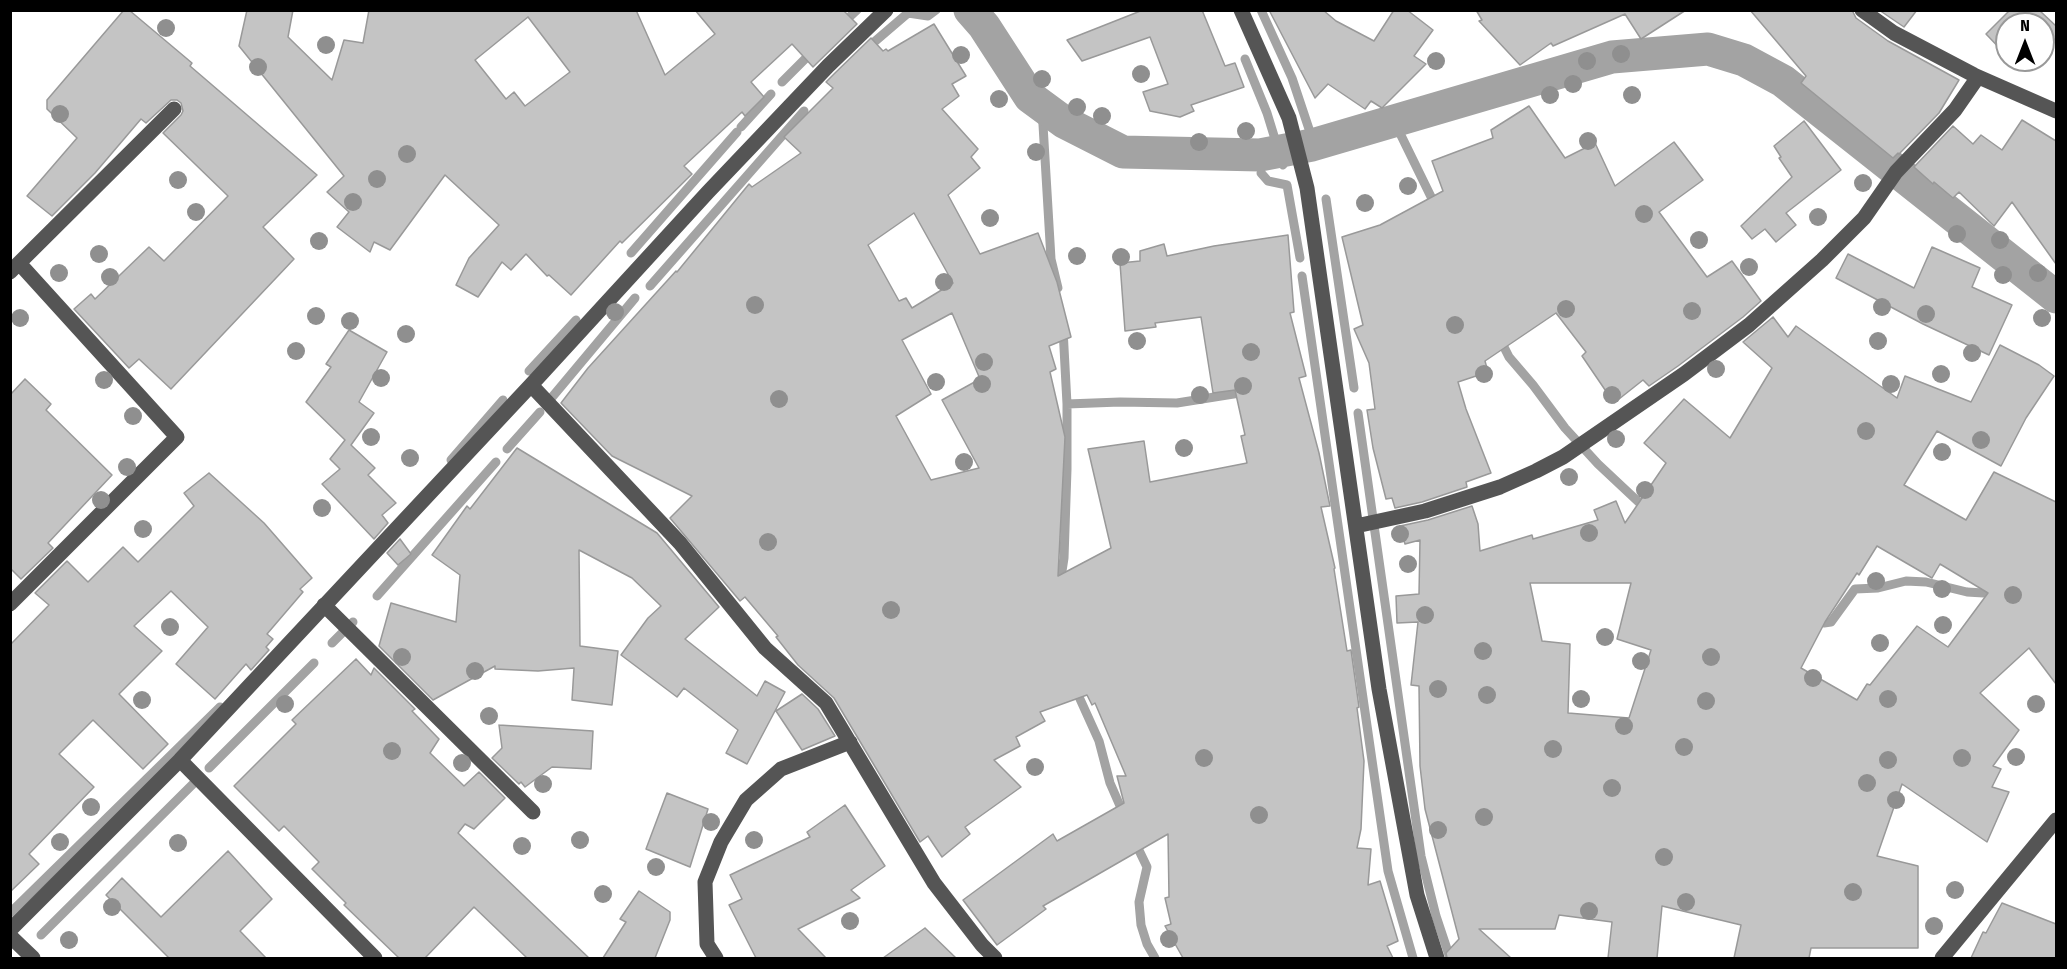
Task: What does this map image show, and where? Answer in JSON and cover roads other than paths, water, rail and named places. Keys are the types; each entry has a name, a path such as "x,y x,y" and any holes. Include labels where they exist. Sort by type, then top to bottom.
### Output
{"street":[{"path":"10,930 180,760 716,184 828,66 886,10"},
{"path":"1241,10 1289,118 1307,188 1379,689 1417,895 1437,958"},
{"path":"1862,10 1894,33 1978,77 2056,111"},
{"path":"1356,526 1425,511 1500,487 1536,471 1563,457 1684,374 1749,325 1822,260 1864,218 1896,172 1955,110 1978,77"},
{"path":"10,604 177,438 15,268 174,109"},
{"path":"531,385 680,543 765,648 826,703 934,883 981,945 995,958"},
{"path":"324,605 534,812"},
{"path":"716,958 707,944 705,882 721,842 746,800 781,769 850,742"},
{"path":"180,760 375,958"},
{"path":"1942,958 2056,820"},
{"path":"10,936 33,958"}],"waterway":[{"path":"843,23 857,10"},
{"path":"873,43 908,13 928,16 936,10"},
{"path":"970,10 984,26 1030,97 1064,122 1123,152 1260,155 1312,145 1612,57 1708,49 1744,60 1783,81 2056,297"},
{"path":"1261,10 1292,78 1315,147"},
{"path":"782,82 809,55"},
{"path":"1245,59 1267,113 1283,165"},
{"path":"741,127 771,94"},
{"path":"1042,108 1051,259 1058,288"},
{"path":"650,286 804,111"},
{"path":"1394,121 1436,207"},
{"path":"631,253 737,132"},
{"path":"1261,173 1268,181 1287,185 1300,258"},
{"path":"1326,199 1354,388"},
{"path":"1302,276 1388,871 1413,958"},
{"path":"548,402 635,298"},
{"path":"529,371 576,320"},
{"path":"1060,584 1064,558 1067,469 1067,404 1063,329"},
{"path":"1500,339 1509,357 1565,428 1598,464 1646,509"},
{"path":"1067,404 1177,403 1246,392"},
{"path":"451,460 503,400"},
{"path":"507,449 540,412"},
{"path":"1358,413 1421,856 1436,916 1450,958"},
{"path":"377,596 496,462"},
{"path":"1817,617 1824,623 1831,622 1855,589 1878,588 1906,581 1926,582 1967,592 2000,594"},
{"path":"332,643 353,622"},
{"path":"209,768 314,663"},
{"path":"1075,688 1099,741 1110,783 1124,815"},
{"path":"10,913 220,707"},
{"path":"41,935 197,780"},
{"path":"1135,842 1147,867 1139,902 1141,925 1147,944 1155,958"}]}
